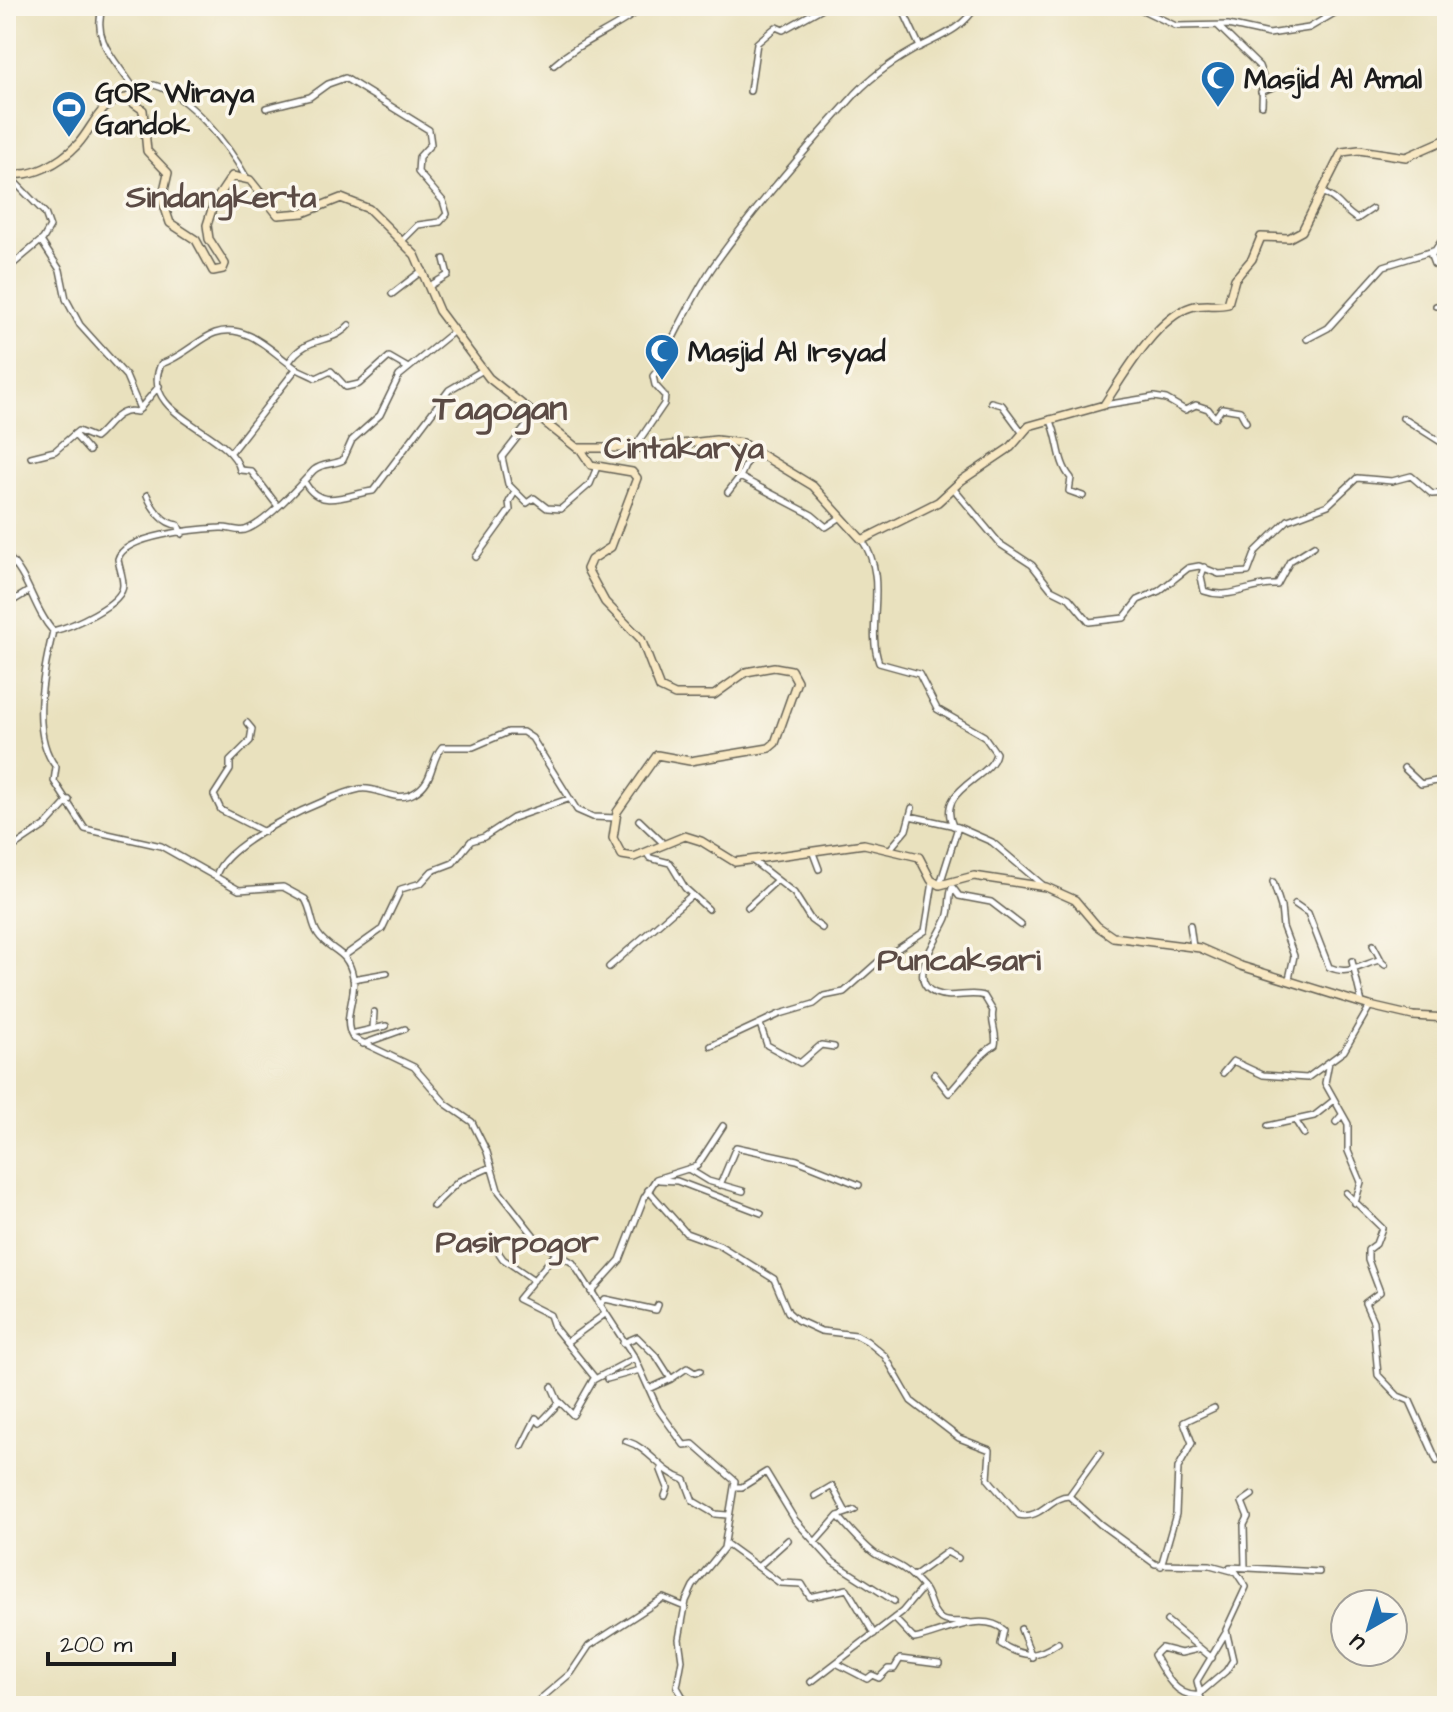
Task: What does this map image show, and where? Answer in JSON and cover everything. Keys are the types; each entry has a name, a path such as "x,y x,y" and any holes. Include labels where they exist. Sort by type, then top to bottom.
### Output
{"main road":[{"path":"1442,6 1443,29 1447,37"},
{"path":"6,172 24,175 59,158 79,142 108,103 126,98 142,107 147,151 168,173 162,199 170,223 196,240 213,271 223,269 225,264 209,239 209,216 229,178 238,174 246,177 278,215 303,213 332,200 353,200 369,209 403,240 423,269 439,311 483,370 581,450 587,461 597,467 632,472 637,478 611,547 591,560 589,575 605,602 641,639 660,688 675,695 714,695 742,674 769,667 788,667 797,681 772,746 690,761 657,755 620,806 613,838 618,852 630,858 685,836 701,841 731,861 753,861 864,844 890,849 919,857 937,884 951,886 974,876 1046,887 1075,900 1097,926 1113,937 1193,947 1366,1004 1413,1016 1446,1018"},
{"path":"581,450 716,440 753,447 807,480 862,540 933,506 1011,447 1022,432 1050,418 1104,405 1129,365 1167,321 1190,307 1228,304 1235,279 1252,259 1261,237 1289,238 1300,233 1323,193 1336,161 1345,151 1406,157 1447,139"}],"street":[{"path":"103,6 97,22 100,38 135,90"},
{"path":"554,65 586,39 620,26 645,6"},
{"path":"750,91 757,43 776,27 783,30 826,6"},
{"path":"901,6 920,47"},
{"path":"634,448 655,422 666,399 653,376 666,361 671,341 713,266 805,148 828,128 872,78 964,22 976,6"},
{"path":"1134,6 1176,26 1218,25 1284,33 1309,28 1346,6"},
{"path":"1218,25 1259,66 1263,77 1262,105"},
{"path":"266,108 310,97 337,79 345,78 429,130 431,144 419,157 418,172 443,201 447,214 440,222 418,225 403,240"},
{"path":"1261,92 1286,81"},
{"path":"126,98 135,90 154,85 175,98 210,126 246,177"},
{"path":"6,172 48,219 50,227 41,241 6,270"},
{"path":"1323,193 1335,198 1345,211 1357,219 1372,209"},
{"path":"1307,339 1328,328 1384,266 1433,251 1447,233"},
{"path":"41,241 60,270 66,299 80,325 126,376 140,409"},
{"path":"1433,251 1434,264 1447,274"},
{"path":"431,285 448,275 444,259"},
{"path":"392,294 423,269"},
{"path":"1436,306 1447,304"},
{"path":"289,362 305,343 341,333 349,325"},
{"path":"53,631 75,624 117,597 123,583 118,559 125,546 140,539 220,528 245,530 264,521 317,468 343,460 352,440 380,415 393,387 408,368 454,331"},
{"path":"277,505 251,471 240,471 231,452 173,411 160,385 161,364 184,355 216,332 252,336 296,369 316,378 331,371 342,385 349,387 359,384 389,357 408,368"},
{"path":"231,452 296,369"},
{"path":"304,483 313,495 325,501 373,491 449,390 483,370"},
{"path":"31,457 55,451 80,431 95,438 109,421 127,409 136,412 140,409 160,385"},
{"path":"1104,405 1161,398 1185,410 1196,405 1208,409 1215,418 1222,408 1240,411 1246,422"},
{"path":"991,402 1002,405 1022,432"},
{"path":"536,414 502,455 503,474 527,503 536,498 547,508 561,509 590,484 597,467"},
{"path":"1050,418 1061,449 1061,465 1071,478 1069,491 1083,496"},
{"path":"1403,418 1447,446"},
{"path":"74,434 89,451"},
{"path":"728,492 740,477 753,447"},
{"path":"953,488 1000,544 1032,565 1051,589 1069,598 1087,622 1124,618 1138,600 1159,591 1184,570 1204,567 1219,574 1248,572 1256,551 1288,520 1328,505 1357,478 1392,481 1411,476 1432,494 1447,493"},
{"path":"740,477 812,515 825,527 841,517"},
{"path":"476,557 510,510 509,501 515,492"},
{"path":"147,495 154,511 171,524 178,525 182,534"},
{"path":"711,1046 814,1004 824,996 844,992 879,961 923,933 955,826 950,815 956,796 971,778 989,769 995,752 984,736 937,709 919,674 879,663 875,577 871,557 862,540"},
{"path":"1204,567 1201,577 1204,591 1219,595 1238,593 1264,584 1277,585 1291,560 1314,546"},
{"path":"6,555 53,631 43,687 43,725 50,760 56,767 54,781 87,831 161,846 243,891 278,887 297,893 308,904 317,933 344,956 353,979 354,995 348,1021 351,1034 362,1044 417,1069 446,1104 472,1122 491,1167 495,1186 539,1242 573,1263 635,1358 678,1439 684,1445 693,1444 735,1481 727,1515 725,1543 693,1586 685,1607 677,1687 688,1706"},
{"path":"6,605 29,591"},
{"path":"247,723 252,729 252,737 230,761 229,772 214,795 221,810 264,832"},
{"path":"216,876 229,855 285,817 359,790 398,797 411,795 430,780 442,747 473,747 513,732 532,738 577,810 593,817 616,818"},
{"path":"1404,768 1421,784 1447,779"},
{"path":"344,956 382,929 401,889 421,883 432,871 453,863 471,841 484,837 513,818 568,799"},
{"path":"6,852 46,825 69,800"},
{"path":"890,849 906,830 912,808"},
{"path":"910,816 955,826 992,842 1046,887"},
{"path":"639,820 663,843"},
{"path":"646,852 650,858 670,863 692,895 708,909"},
{"path":"813,853 819,869"},
{"path":"753,861 794,893 811,920 822,928"},
{"path":"748,907 777,880"},
{"path":"1273,882 1283,927 1294,956 1289,979"},
{"path":"951,886 959,896 991,902 1021,925"},
{"path":"934,1074 949,1093 974,1068 983,1052 995,1045 997,1037 990,1023 993,1011 984,996 944,996 931,991 924,982 925,957 947,918 951,886"},
{"path":"609,967 692,895"},
{"path":"1295,904 1308,913 1329,967 1338,971 1353,970 1383,963 1373,945"},
{"path":"1190,925 1193,947"},
{"path":"1223,1073 1233,1061 1263,1075 1294,1077 1301,1081 1348,1047 1366,1004 1352,961"},
{"path":"353,979 387,973"},
{"path":"373,1028 374,1012"},
{"path":"1446,1018 1447,1053"},
{"path":"760,1024 767,1045 800,1063 821,1045 834,1047"},
{"path":"351,1034 386,1026"},
{"path":"362,1044 405,1029"},
{"path":"1329,1061 1325,1080 1349,1128 1351,1162 1361,1182 1355,1203"},
{"path":"1268,1126 1314,1116 1333,1101"},
{"path":"1336,1122 1342,1115"},
{"path":"1295,1120 1304,1134"},
{"path":"591,1292 620,1260 650,1187 661,1176 697,1166 723,1126"},
{"path":"720,1185 736,1147 809,1163 859,1185"},
{"path":"433,1206 459,1181 491,1167"},
{"path":"690,1170 720,1185 743,1191"},
{"path":"650,1187 662,1179 677,1181 761,1213"},
{"path":"650,1187 686,1233 719,1245 774,1279 788,1312 802,1324 821,1331 861,1337 876,1347 888,1360 906,1397 950,1432 990,1450 988,1479 1013,1511 1024,1516 1033,1515 1062,1496 1069,1496 1151,1563 1161,1566 1319,1572"},
{"path":"1346,1193 1382,1228 1376,1244 1368,1250 1368,1260 1380,1292 1365,1303 1373,1321 1378,1375 1398,1396 1410,1401 1437,1461"},
{"path":"492,1243 503,1259 534,1280"},
{"path":"557,1252 518,1299 550,1315 554,1327 595,1378"},
{"path":"600,1305 605,1299 652,1310 658,1305"},
{"path":"568,1341 605,1314"},
{"path":"623,1343 637,1337 657,1357 671,1379"},
{"path":"552,1387 559,1403 574,1414 595,1378 635,1358"},
{"path":"649,1389 687,1368 695,1373 700,1371"},
{"path":"607,1379 640,1370"},
{"path":"522,1446 536,1418 540,1423 559,1403"},
{"path":"1161,1566 1176,1514 1178,1471 1192,1442 1184,1422 1214,1408"},
{"path":"626,1441 652,1456 662,1469 668,1488 665,1496"},
{"path":"1069,1496 1100,1453"},
{"path":"662,1469 688,1482 693,1501 715,1514 727,1515"},
{"path":"735,1487 742,1487 766,1472 783,1504 815,1542 841,1568 894,1601"},
{"path":"815,1496 832,1486 846,1512"},
{"path":"1245,1567 1244,1525 1248,1517 1242,1502 1252,1495"},
{"path":"815,1542 838,1516 855,1510"},
{"path":"838,1516 847,1529 856,1532 873,1552 897,1562 914,1576 941,1619 973,1624"},
{"path":"759,1566 788,1540"},
{"path":"725,1543 782,1584 802,1584 810,1597 847,1589 874,1634"},
{"path":"914,1576 947,1552 958,1558"},
{"path":"1205,1706 1197,1682 1226,1633 1246,1587 1239,1574 1225,1567"},
{"path":"811,1682 894,1618 923,1587"},
{"path":"532,1706 571,1673 589,1646 627,1620 663,1598 685,1607"},
{"path":"894,1618 914,1639 973,1624 994,1623 1004,1630 1002,1645 1032,1657"},
{"path":"1167,1621 1212,1658"},
{"path":"1021,1629 1032,1657"},
{"path":"1198,1649 1181,1653 1161,1648 1154,1655 1172,1684 1187,1695 1200,1694 1231,1666 1234,1655 1226,1633"},
{"path":"1032,1657 1058,1643"},
{"path":"835,1663 867,1679 872,1675 879,1678 888,1669 895,1668 900,1659 939,1664"}],"place":[{"name":"Masjid Al Amal","path":"1218,109"},
{"name":"GOR Wiraya Gandok","path":"69,139"},
{"name":"Masjid Al Irsyad","path":"662,382"}],"district":[{"name":"Sindangkerta","path":"221,196"},
{"name":"Tagogan","path":"500,406"},
{"name":"Cintakarya","path":"684,447"},
{"name":"Puncaksari","path":"959,959"},
{"name":"Pasirpogor","path":"517,1241"}]}
